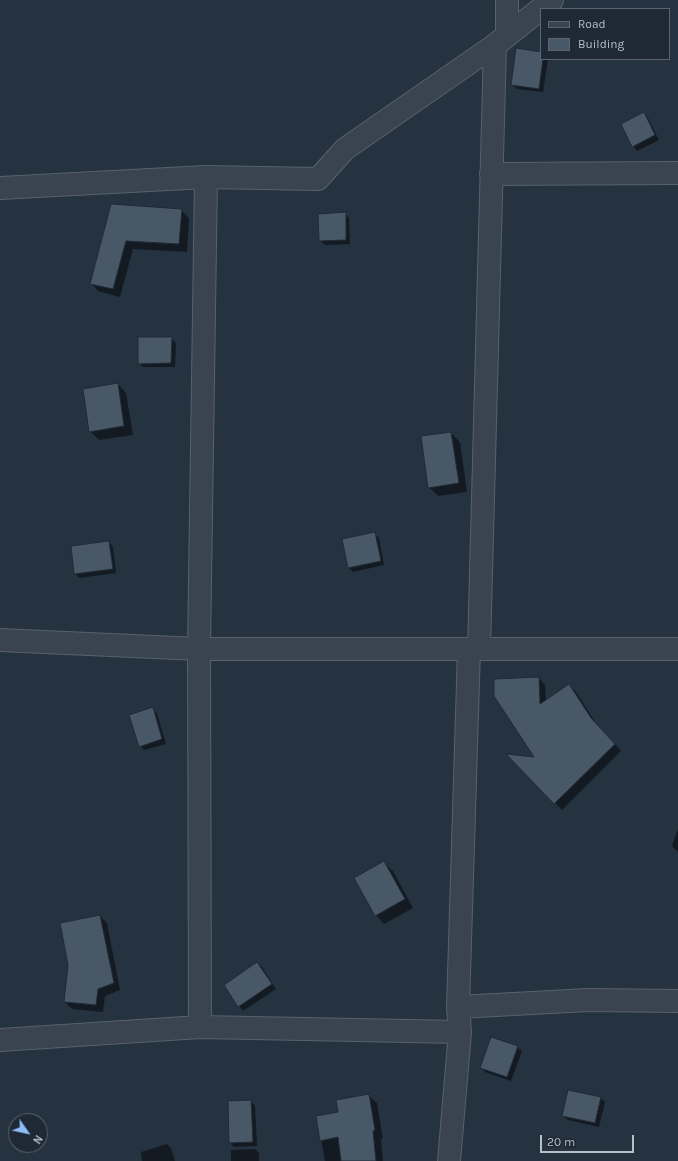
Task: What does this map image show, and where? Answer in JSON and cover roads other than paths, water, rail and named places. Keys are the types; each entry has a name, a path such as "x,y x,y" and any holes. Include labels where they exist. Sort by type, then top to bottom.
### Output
{"street":[{"path":"449,1161 460,1032 458,1007 474,649 491,174 501,40 507,0"},
{"path":"542,8 552,0"},
{"path":"0,188 206,177 318,179 345,148 501,40 540,9"},
{"path":"491,174 678,173"},
{"path":"200,1027 199,648 206,177"},
{"path":"0,640 199,648 678,649"},
{"path":"458,1007 588,1000 678,1001"},
{"path":"0,1040 200,1027 460,1032"}]}
